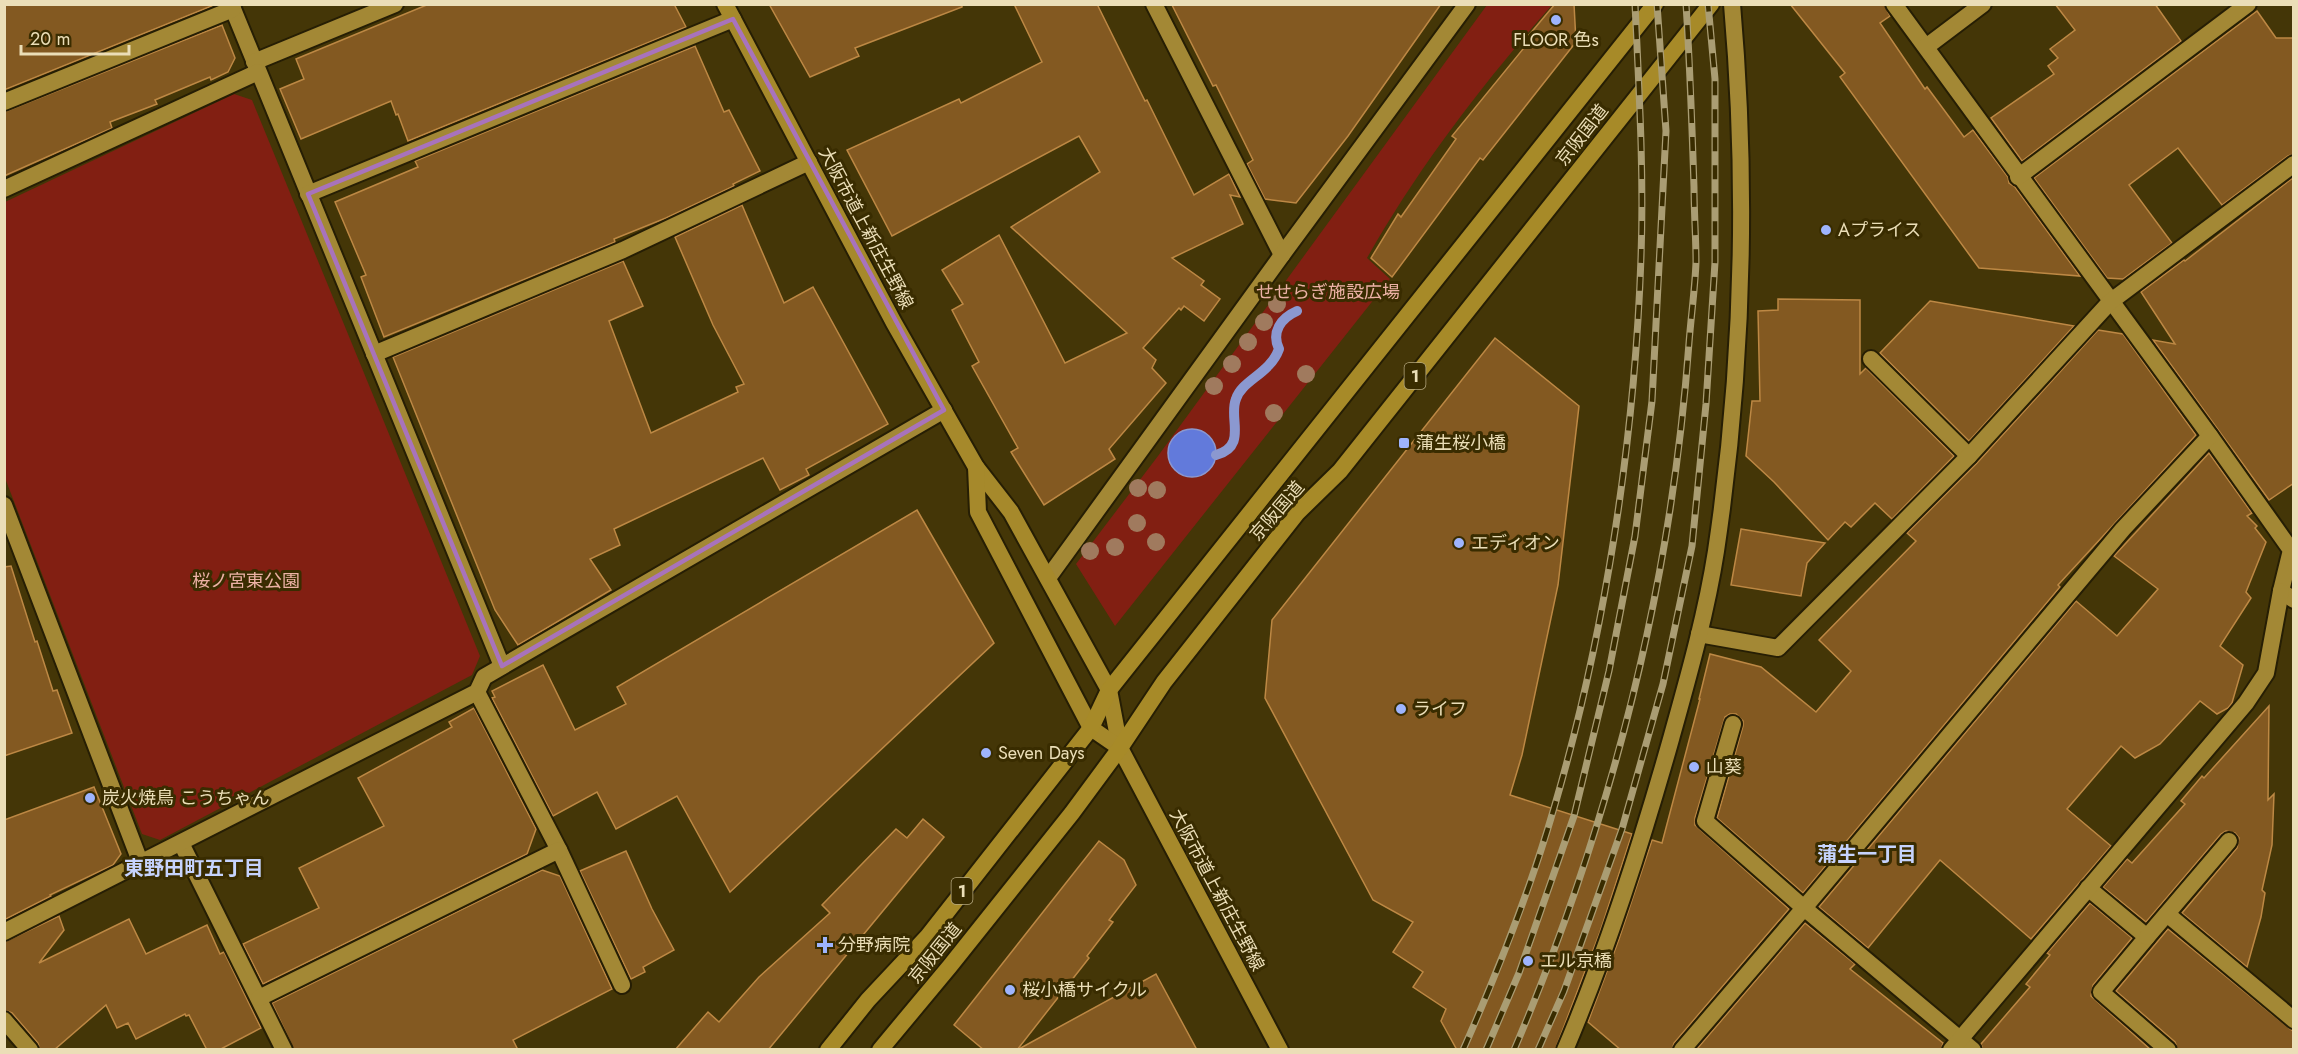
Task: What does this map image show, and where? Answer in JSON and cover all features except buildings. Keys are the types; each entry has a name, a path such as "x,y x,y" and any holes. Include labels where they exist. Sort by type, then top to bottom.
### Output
{"highway":[{"name":"京阪国道","path":"828,1050 868,1000 928,936 1091,728 1109,690 1655,4"},
{"name":"京阪国道","path":"880,1050 957,957 1120,748 1164,682 1290,522 1340,471 1711,4"}],"main road":[{"name":"大阪市道上新庄生野線","path":"729,12 894,323 976,467 1011,512 1109,690 1120,748 1280,1050"},
{"name":"大阪市道上新庄生野線","path":"976,467 978,512 1091,728 1120,748"}],"street":[{"path":"4,189 256,67 395,4"},
{"path":"1154,4 1282,255"},
{"path":"1048,578 1467,4"},
{"path":"1565,1050 1586,1002 1644,837 1698,634 1716,554 1734,407 1741,287 1740,88 1732,4"},
{"path":"1733,724 1706,821 1962,1046 2088,888 2246,703 2266,673 2287,596 2293,548 2018,177 1894,4"},
{"path":"1926,48 1983,4"},
{"path":"2018,177 2248,4"},
{"path":"4,102 232,7 502,666"},
{"path":"308,194 729,12"},
{"path":"374,354 623,250 809,162"},
{"path":"1698,634 1778,648 1970,456 2110,302 2294,164"},
{"path":"1871,359 1970,456"},
{"path":"4,932 477,692 484,677 502,666 944,410"},
{"path":"1682,1050 2123,529 2210,436"},
{"path":"4,505 141,864"},
{"path":"477,692 559,850 622,985"},
{"path":"2168,1050 2101,992 2229,841"},
{"path":"181,843 284,1050"},
{"path":"259,998 559,850"},
{"path":"2088,888 2147,937"},
{"path":"2167,914 2294,1020"},
{"path":"4,1020 30,1050"}],"highlighted area":[{"path":"733,19 944,410 502,666 308,194"}],"green space":[{"name":"せせらぎ施設広場","path":"1487,5 1552,5 1453,127 1387,224 1367,258 1390,279 1115,626 1076,564 1158,456"},
{"name":"桜ノ宮東公園","path":"234,94 252,100 480,656 472,675 160,840 142,834 5,478 5,202"}],"water":[{"path":"1192,429 1209,436 1216,453 1209,470 1192,477 1175,470 1168,453 1175,436"}],"waterway":[{"path":"1216,455 1226,451 1232,445 1235,431 1234,406 1239,392 1275,358 1279,349 1276,337 1279,326 1297,311"}],"railway":[{"path":"1463,1050 1513,930 1554,808 1588,674 1614,536 1632,395 1641,257 1641,162 1635,4"},
{"path":"1486,1050 1519,973 1574,816 1609,671 1635,536 1652,401 1666,131 1657,4"},
{"path":"1514,1050 1548,965 1607,792 1631,704 1668,525 1680,434 1696,262 1686,4"},
{"path":"1538,1050 1564,991 1622,829 1663,684 1692,546 1706,404 1715,262 1715,79 1708,4"}],"place":[{"name":"FLOOR 色s","path":"1556,20"},
{"name":"Aプライス","path":"1826,230"},
{"name":"蒲生桜小橋","path":"1404,443"},
{"name":"エディオン","path":"1459,543"},
{"name":"ライフ","path":"1401,709"},
{"name":"Seven Days","path":"986,753"},
{"name":"山葵","path":"1694,767"},
{"name":"炭火焼鳥 こうちゃん","path":"90,798"},
{"name":"分野病院","path":"825,945"},
{"name":"エル京橋","path":"1528,961"},
{"name":"桜小橋サイクル","path":"1010,990"}],"district":[{"name":"蒲生一丁目","path":"1867,854"},
{"name":"東野田町五丁目","path":"194,868"}]}
